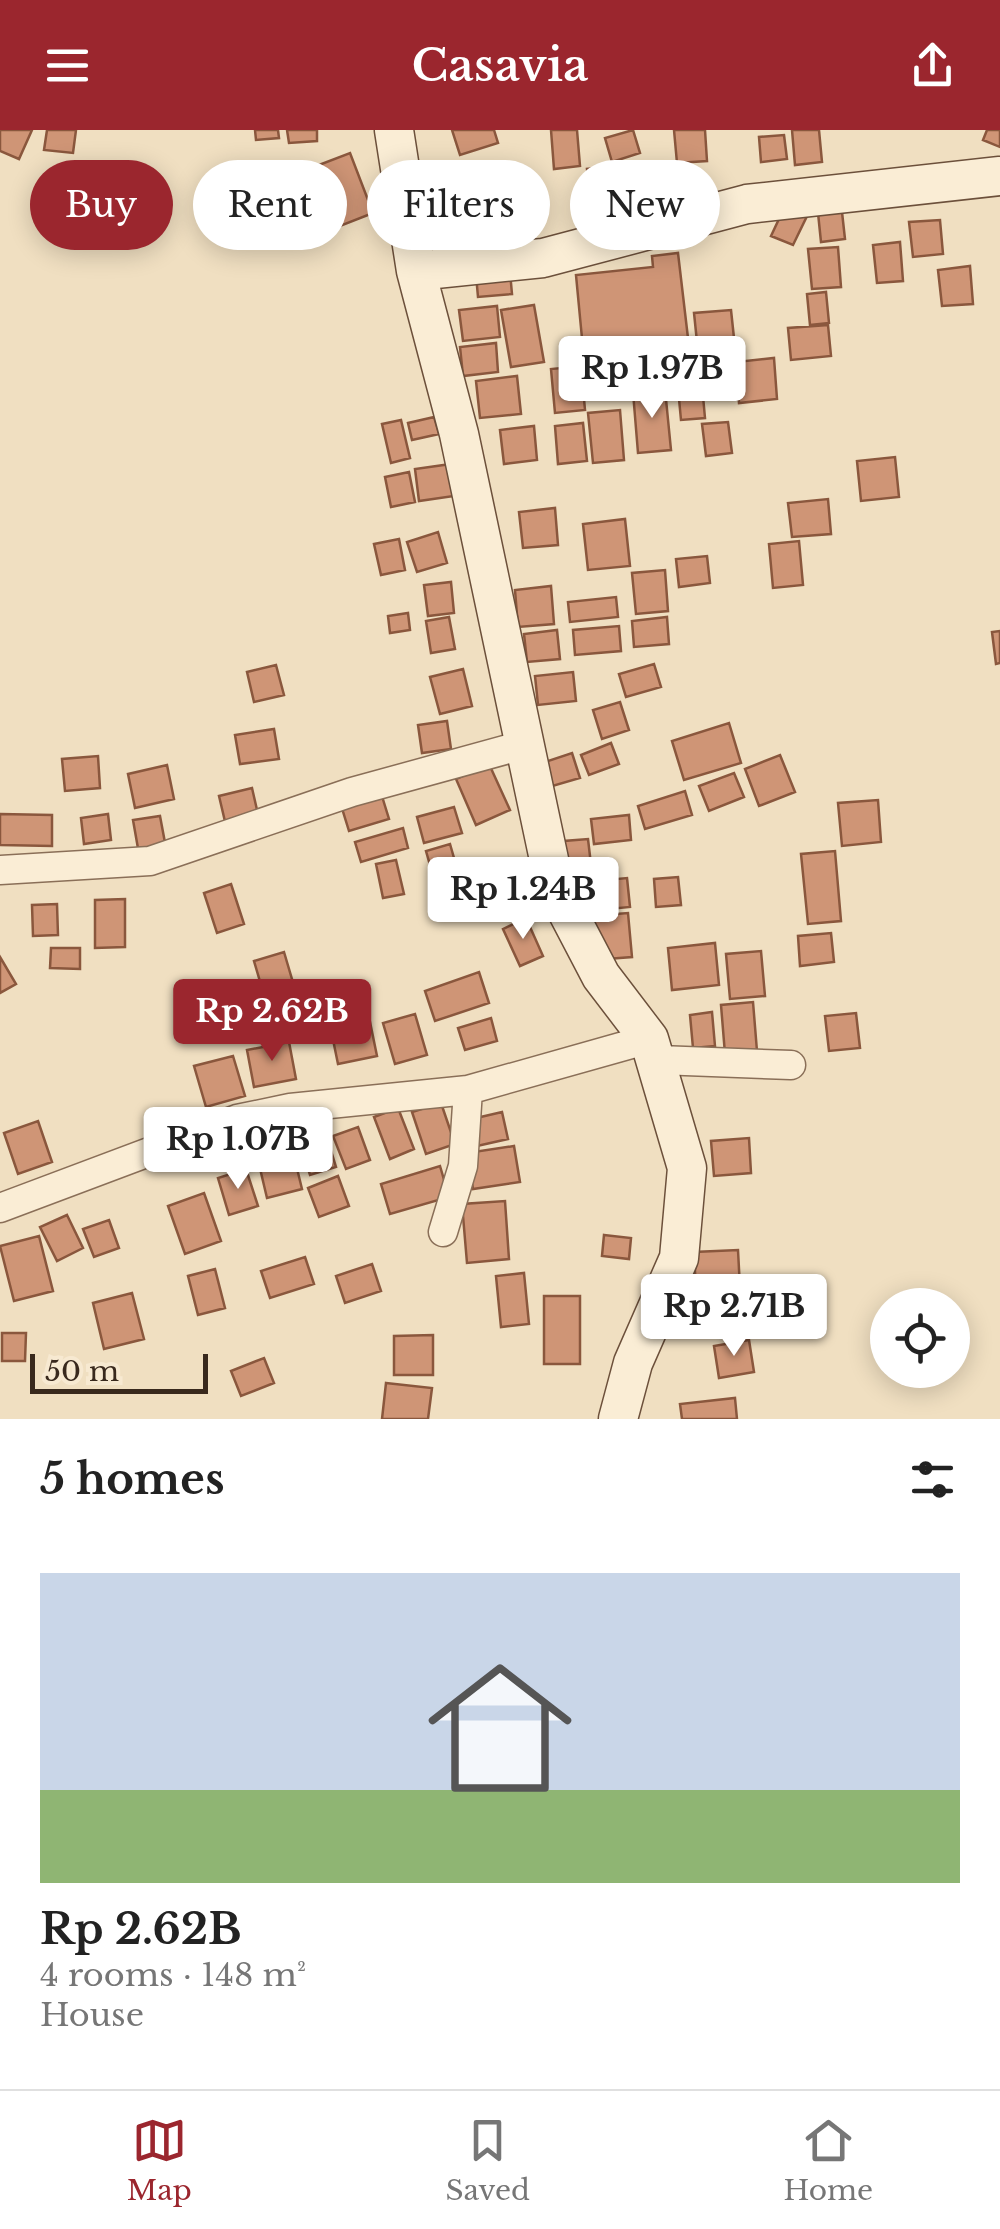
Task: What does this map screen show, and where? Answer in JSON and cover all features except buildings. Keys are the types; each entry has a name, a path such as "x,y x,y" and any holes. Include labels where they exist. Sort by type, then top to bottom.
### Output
{"street":[{"path":"394,130 416,270 459,434 524,745 564,910 602,976 654,1050 687,1168 686,1214 679,1258 633,1364 618,1419"},
{"path":"416,270 543,258 748,204 1000,176"},
{"path":"0,870 150,861 352,792 524,745"},
{"path":"0,1208 237,1120 290,1108 468,1090 654,1050 791,1064"},
{"path":"443,1232 463,1166 468,1090"}]}
